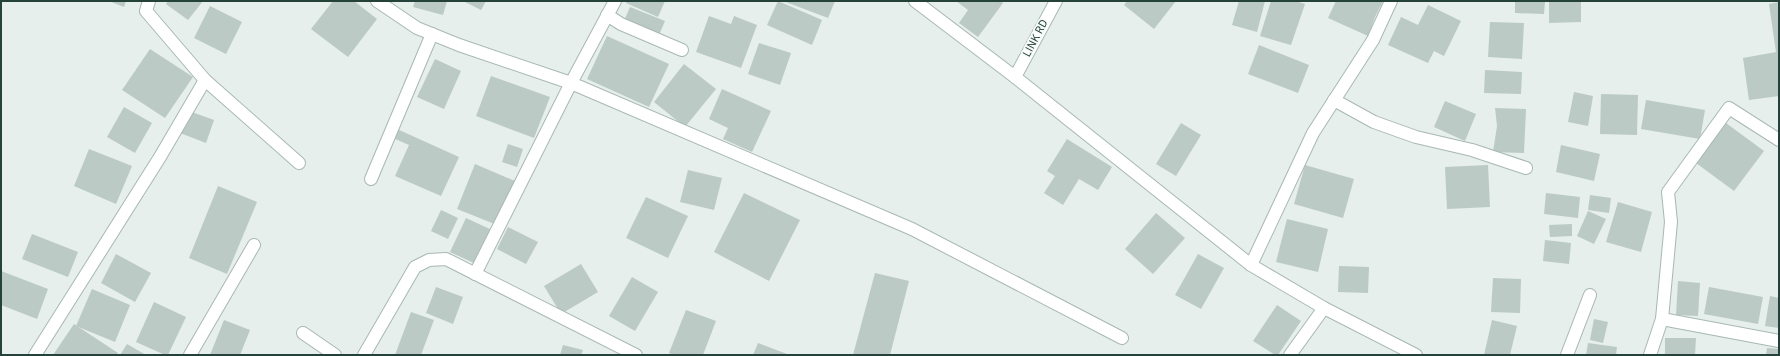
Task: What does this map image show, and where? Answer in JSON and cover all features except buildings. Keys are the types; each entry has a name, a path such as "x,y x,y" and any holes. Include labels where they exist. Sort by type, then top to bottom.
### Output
{"street":[{"path":"149,1 146,11 205,80 299,163"},
{"path":"377,1 417,28 459,46 571,83 912,229 1122,338"},
{"path":"475,274 571,83 615,1"},
{"path":"915,1 1014,77 1251,265 1324,308 1416,355"},
{"name":"LINK RD","path":"1014,77 1056,1"},
{"path":"1251,265 1314,133 1373,40 1391,1"},
{"path":"608,15 621,24 682,50"},
{"path":"371,179 432,34"},
{"path":"35,355 160,157 205,80"},
{"path":"1334,100 1374,122 1402,132 1472,150 1526,168"},
{"path":"1650,355 1662,319 1671,222 1668,192 1730,108 1779,140"},
{"path":"190,355 254,245"},
{"path":"364,355 415,267 429,260 446,259 636,355"},
{"path":"1567,355 1590,295"},
{"path":"1290,355 1324,308"},
{"path":"1662,319 1779,341"},
{"path":"303,333 335,355"}]}
